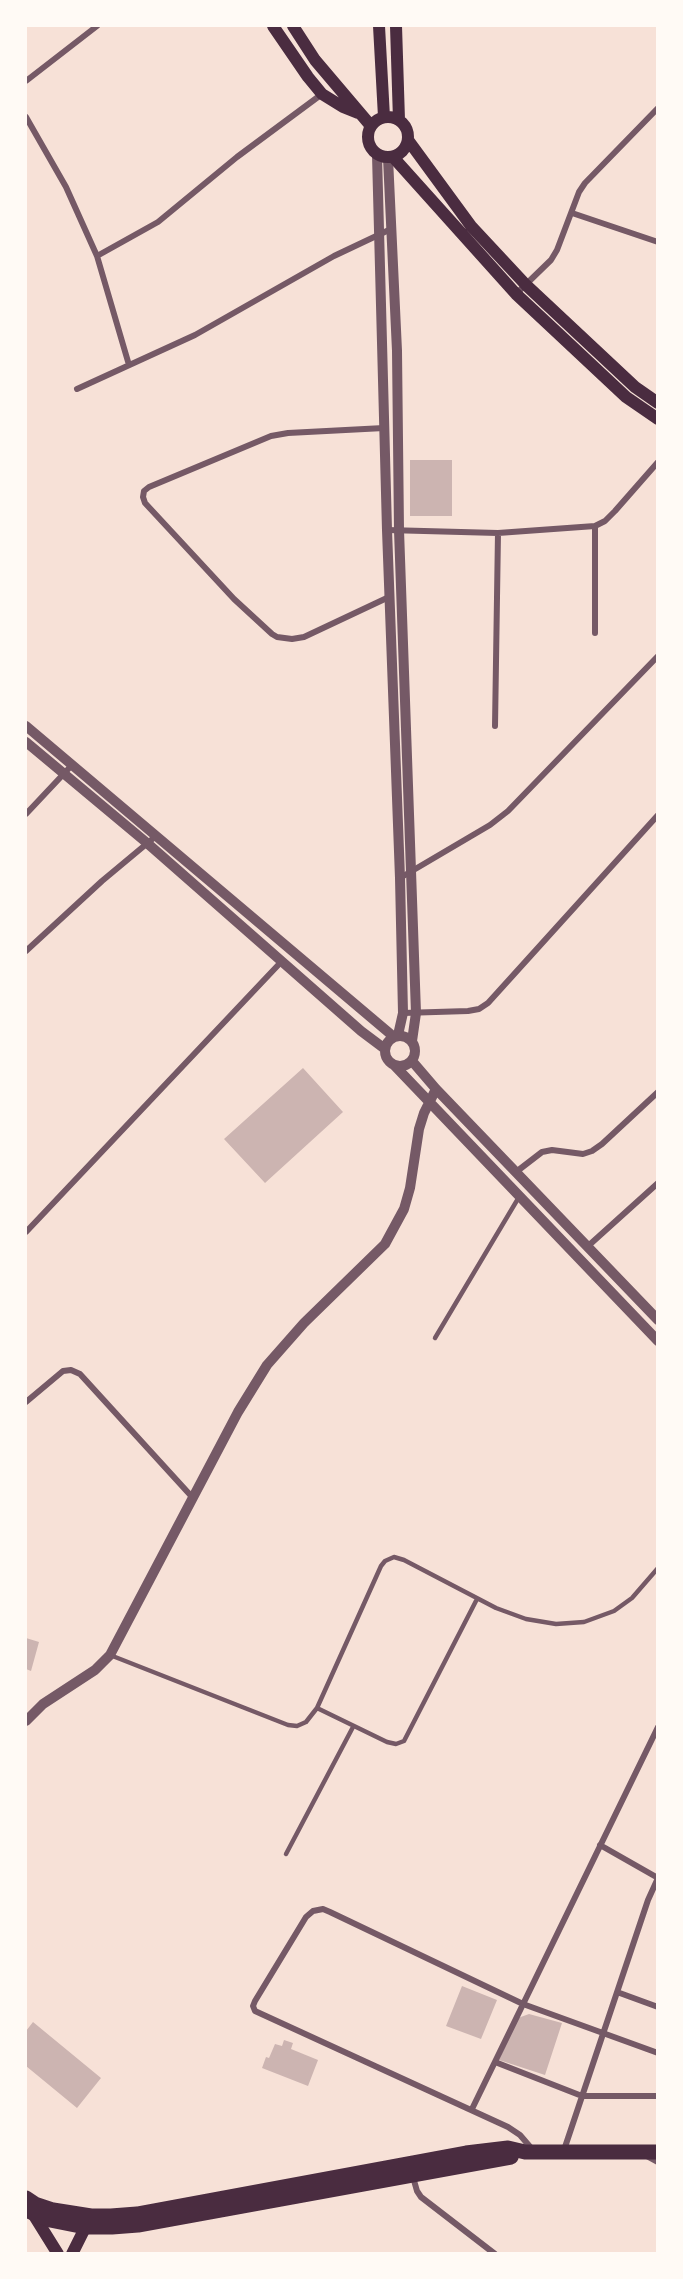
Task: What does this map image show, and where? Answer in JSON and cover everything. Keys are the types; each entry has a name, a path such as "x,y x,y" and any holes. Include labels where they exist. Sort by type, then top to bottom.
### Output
{"main road":[{"path":"273,26 322,94 360,114"},
{"path":"293,26 315,60 371,126"},
{"path":"380,26 384,117"},
{"path":"396,26 399,120"},
{"path":"657,403 635,387 526,285 471,226 408,140 405,125 392,117 384,117 371,126 368,134 369,141 516,294 626,397 657,419"},
{"path":"386,157 400,153 408,140"},
{"path":"26,2198 35,2204 88,2222 466,2153 508,2148 530,2152"},
{"path":"28,2212 112,2227 138,2225 412,2173 508,2158 530,2152 564,2150 657,2152"},
{"path":"26,2198 28,2212 58,2253"},
{"path":"72,2253 88,2222"}],"street":[{"path":"26,81 97,26"},
{"path":"97,256 158,222 237,157 322,94"},
{"path":"516,294 557,250 585,183 657,108"},
{"path":"26,117 66,187 97,256 129,365"},
{"path":"386,157 397,351 399,530 416,1013 412,1041 416,1051 412,1061 404,1066 394,1065"},
{"path":"386,157 379,235 403,1013 396,1036"},
{"path":"572,213 657,242"},
{"path":"77,389 195,335 334,256 391,229"},
{"path":"384,428 271,436 149,487 144,491 143,497 234,598 277,637 292,639 304,637 389,597"},
{"path":"387,530 498,533 595,526 605,521 615,511 657,462"},
{"path":"595,526 595,633"},
{"path":"495,726 498,533"},
{"path":"400,878 490,825 508,810 657,656"},
{"path":"26,726 72,765 282,961 361,1031 385,1048"},
{"path":"26,742 64,774 151,839 396,1036"},
{"path":"26,814 72,765"},
{"path":"403,1013 468,1011 479,1009 488,1003 657,817"},
{"path":"26,951 151,839"},
{"path":"26,1232 282,961"},
{"path":"412,1041 404,1036 396,1036 389,1040 385,1048 387,1058 657,1341"},
{"path":"412,1061 436,1089 657,1320"},
{"path":"26,1721 43,1704 95,1670 110,1655 238,1412 267,1365 304,1323 385,1244 397,1225 410,1188 419,1129 436,1089"},
{"path":"516,1172 542,1152 552,1150 582,1154 592,1151 657,1092"},
{"path":"588,1247 657,1183"},
{"path":"26,1402 63,1371 71,1370 80,1374 193,1498"},
{"path":"472,2109 657,1727"},
{"path":"564,2150 657,1878 600,1845"},
{"path":"530,2152 520,2135 508,2127 255,2011 253,2006 255,2001 306,1917 313,1911 323,1909 523,2004 657,2053"},
{"path":"617,1992 657,2007"},
{"path":"495,2062 582,2096 657,2096"},
{"path":"639,2152 657,2162"},
{"path":"412,2173 421,2197 495,2253"}],"lane":[{"path":"435,1338 519,1197"},
{"path":"110,1655 288,1725 297,1725 306,1722 317,1708 381,1566 385,1561 394,1557 404,1560 477,1599 526,1619 556,1624 584,1622 614,1611 632,1598 657,1568"},
{"path":"317,1708 387,1743 396,1744 404,1741 477,1599"},
{"path":"286,1854 353,1727"}],"building":[{"path":"410,460 452,460 452,516 410,516"},
{"path":"303,1068 343,1112 265,1183 224,1139"},
{"path":"26,1638 39,1642 31,1671 26,1669"},
{"path":"462,1986 497,2000 481,2039 446,2026"},
{"path":"529,2014 562,2023 545,2075 499,2060 518,2018"},
{"path":"33,2022 101,2078 77,2108 26,2066 26,2031"},
{"path":"284,2040 293,2043 291,2049 318,2060 308,2086 262,2068 275,2044 282,2046"}]}
